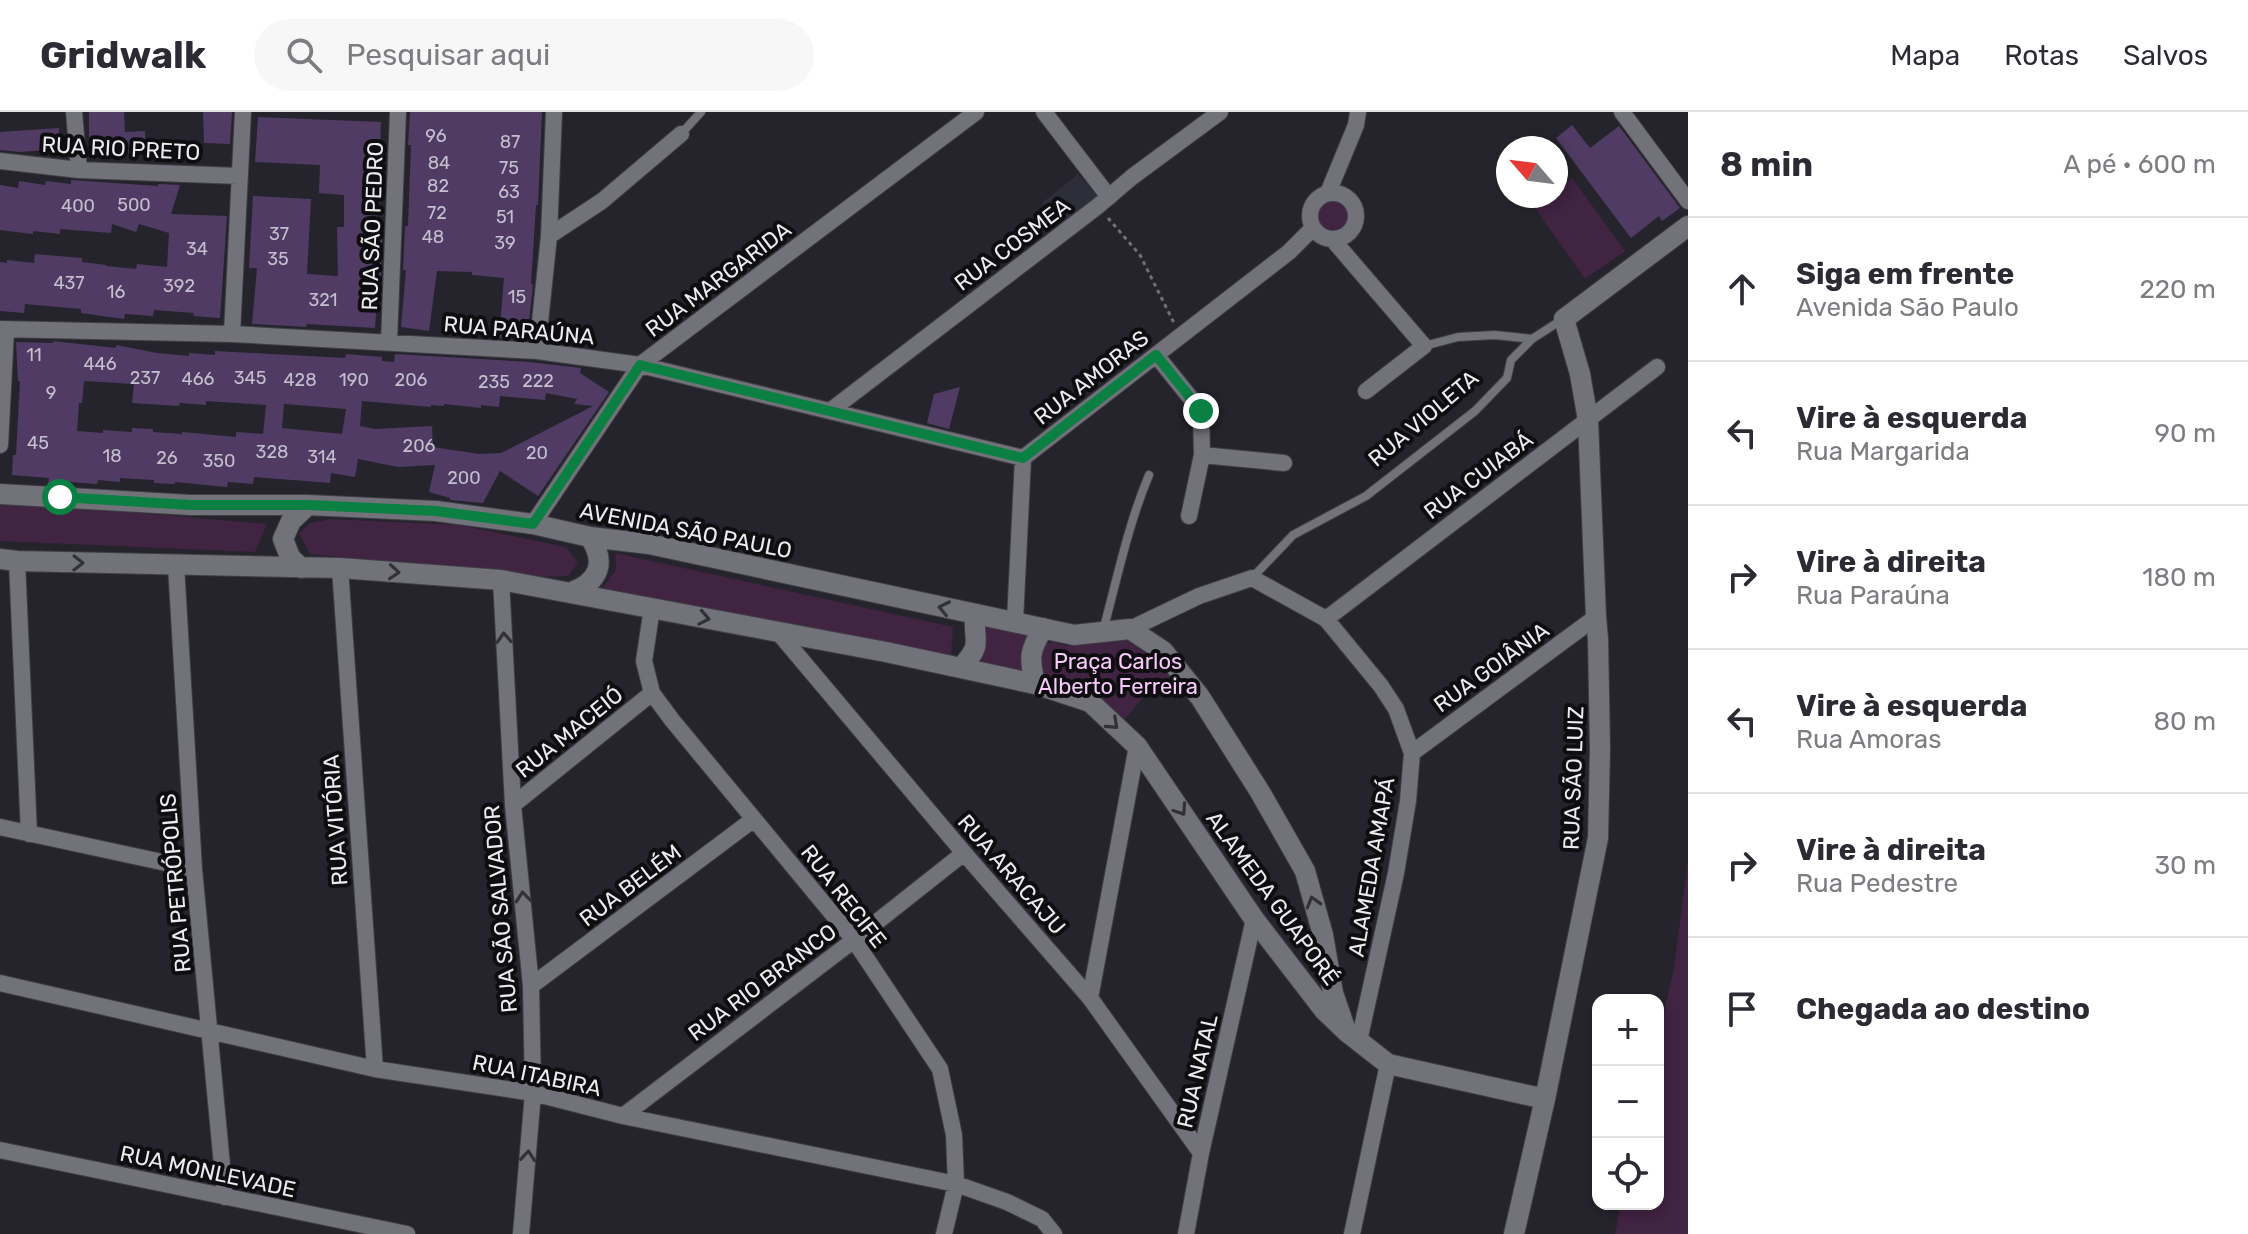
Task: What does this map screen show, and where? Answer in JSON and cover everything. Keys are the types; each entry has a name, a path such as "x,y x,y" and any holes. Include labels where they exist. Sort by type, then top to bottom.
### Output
{"street":[{"path":"74,112 79,170"},
{"path":"232,334 243,112"},
{"name":"RUA SÃO PEDRO","path":"389,342 398,112"},
{"path":"537,351 549,236 554,112"},
{"name":"RUA MARGARIDA","path":"533,524 640,365 976,112"},
{"path":"1044,112 1104,202"},
{"name":"RUA COSMEA","path":"830,411 1220,112"},
{"path":"1358,112 1356,125 1328,193 1312,206 1313,228 1318,235 1333,240 1424,346 1366,391"},
{"path":"1622,112 1688,201"},
{"path":"549,236 602,201 681,134"},
{"name":"RUA RIO PRETO","path":"0,161 79,170 239,176"},
{"path":"1328,193 1345,196 1356,214 1352,229 1333,240"},
{"name":"RUA VIOLETA","path":"1564,319 1688,226"},
{"name":"RUA AMORAS","path":"1023,458 1289,252 1313,228"},
{"name":"RUA SÃO LUIZ","path":"1514,1234 1598,838 1598,639 1588,420 1580,374 1564,319"},
{"path":"0,445 3,330"},
{"name":"RUA PARAÚNA","path":"3,330 232,334 537,351 640,365 1023,458"},
{"path":"1156,355 1201,411 1202,455 1189,516"},
{"name":"RUA CUIABÁ","path":"1326,619 1657,367"},
{"path":"1202,455 1284,463"},
{"path":"1015,621 1023,458"},
{"name":"AVENIDA SÃO PAULO","path":"0,494 191,505 308,505 436,511 649,544 1074,635 1130,629 1199,596 1252,578"},
{"path":"301,568 290,557 283,539 291,521 308,505"},
{"path":"572,592 585,587 595,576 600,563 598,549 590,537"},
{"path":"29,834 8,560 340,568 501,580 961,668 1035,684 1090,702 1137,746 1090,998"},
{"name":"RUA PETRÓPOLIS","path":"176,565 194,869 225,1197"},
{"name":"RUA VITÓRIA","path":"340,568 375,1069"},
{"name":"ALAMEDA AMAPÁ","path":"1252,578 1326,619 1396,709 1412,753 1396,873 1353,1037"},
{"name":"RUA SÃO SALVADOR","path":"501,580 513,805 531,986 533,1093 521,1234"},
{"name":"RUA RECIFE","path":"652,608 644,661 652,693 854,940 940,1069 954,1135 956,1184 944,1234"},
{"path":"961,668 978,640 975,615"},
{"name":"RUA GOIÂNIA","path":"1412,753 1596,617"},
{"path":"1035,684 1031,649 1043,628"},
{"path":"1130,629 1163,651 1200,697 1305,871 1323,935 1333,993 1353,1037"},
{"name":"RUA ARACAJU","path":"778,632 1090,998 1201,1153"},
{"name":"RUA MACEIÓ","path":"513,805 652,693"},
{"name":"ALAMEDA GUAPORÉ","path":"1137,746 1254,919 1324,1010 1388,1064"},
{"name":"RUA BELÉM","path":"531,986 754,819"},
{"path":"0,827 194,869"},
{"name":"RUA RIO BRANCO","path":"623,1116 964,853"},
{"name":"RUA NATAL","path":"1186,1234 1201,1153 1254,919"},
{"name":"RUA ITABIRA","path":"0,983 375,1069 533,1093 623,1116 956,1184 1007,1202 1042,1219 1054,1234"},
{"path":"1352,1234 1388,1064 1545,1099"},
{"name":"RUA MONLEVADE","path":"0,1150 407,1234"}],"lane":[{"path":"681,134 701,112"},
{"name":"RUA VIOLETA","path":"1252,578 1293,535 1366,496 1475,411 1507,378 1511,360 1532,339 1564,319"},
{"path":"1424,346 1458,337 1495,335 1532,339"},
{"path":"1103,632 1122,556 1149,475"}],"path":[{"path":"1104,202 1140,255 1180,336"}],"shaded area":[{"path":"1078,174 1100,200 1061,230 1042,203"}],"green space":[{"path":"1572,178 1625,251 1585,279 1535,208 1568,208 1568,181"},
{"path":"1333,201 1344,206 1349,217 1344,228 1333,233 1322,228 1317,217 1322,206"},
{"path":"0,501 267,524 255,552 0,541"},
{"path":"331,519 460,525 566,547 578,563 568,576 537,577 310,554 299,533 310,523"},
{"path":"615,553 953,627 951,656 602,588 616,570"},
{"path":"982,622 1029,633 1026,677 972,667 986,649"},
{"name":"Praça Carlos Alberto Ferreira","path":"1124,638 1174,680 1170,687 1156,676 1125,719 1107,705 1043,682 1038,668 1043,645 1053,642 1065,646"},
{"path":"1688,860 1688,1234 1615,1234 1620,1210 1664,1210 1664,1013 1674,968"}],"building":[{"path":"89,112 124,112 125,132 145,131 146,153 89,154"},
{"path":"203,112 232,112 230,144 204,143"},
{"path":"410,112 542,112 527,339 499,338 504,278 472,275 472,272 437,271 429,331 401,327 406,270 403,270 405,226 408,226"},
{"path":"258,117 381,122 377,227 382,226 382,244 380,297 377,297 375,328 252,324 257,268 249,268 253,196 311,199 307,274 338,276 337,227 344,227 344,195 319,193 320,165 255,162"},
{"path":"1572,125 1590,148 1619,126 1680,208 1662,221 1659,216 1631,238 1568,154 1568,136 1558,136"},
{"path":"59,128 60,149 0,150 0,132"},
{"path":"71,180 180,185 171,214 227,216 220,318 154,310 153,316 125,314 124,319 81,313 81,309 25,304 24,313 0,311 0,262 7,263 7,260 34,263 35,254 82,258 82,262 136,269 137,264 167,267 169,233 139,224 136,232 112,224 111,233 60,229 60,234 33,231 33,234 0,230 0,185 18,188 19,181 45,185 46,181 71,184"},
{"path":"16,342 116,348 116,345 189,356 189,353 215,355 215,351 345,358 346,354 382,357 382,361 394,362 395,354 529,362 581,368 580,373 609,392 538,496 500,471 483,503 450,500 429,492 435,465 398,467 358,459 355,477 331,473 330,483 254,477 253,484 228,482 227,487 120,478 120,482 98,480 97,484 48,484 49,478 12,475 20,381","holes":["84,381 134,384 132,403 179,406 180,403 206,405 206,401 266,405 263,434 236,432 236,437 132,428 132,432 77,431","546,393 577,399 574,404 593,406 501,453 479,454 433,447 432,426 375,429 360,426 362,401 481,408 481,405 499,407 500,396 545,400","284,404 346,409 342,434 282,428"]},
{"path":"960,387 949,429 927,423 934,394"}],"route":[{"path":"60,497 191,505 308,505 436,511 533,524 640,365 1023,458 1156,355 1201,411"}]}
